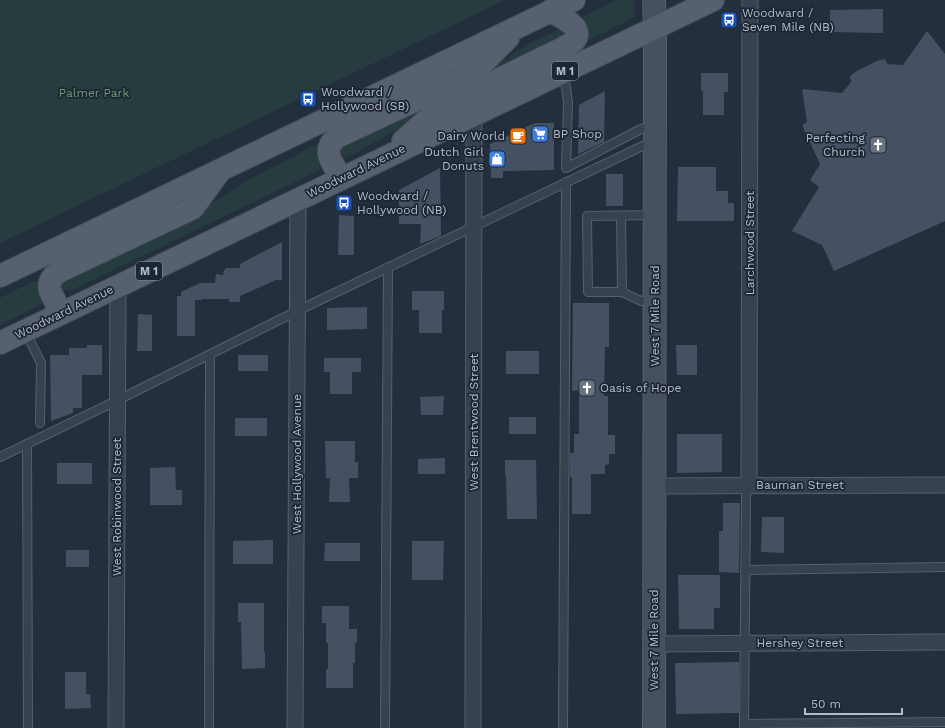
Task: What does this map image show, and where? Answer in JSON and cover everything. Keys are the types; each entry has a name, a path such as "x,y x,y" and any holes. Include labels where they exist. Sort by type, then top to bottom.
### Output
{"main road":[{"path":"0,276 574,0"},
{"name":"West 7 Mile Road","path":"654,0 654,728"},
{"name":"Woodward Avenue","path":"0,343 474,115 560,62 655,27 713,0"},
{"path":"386,156 439,109 560,62 577,34 575,27 550,11"},
{"path":"341,178 330,159 328,149 337,137 472,74 519,26"},
{"path":"61,313 49,288 50,280 56,274 193,208 221,169"}],"street":[{"name":"Larchwood Street","path":"749,486 750,0"},
{"name":"West Brentwood Street","path":"473,728 474,115"},
{"name":"West Hollywood Avenue","path":"295,728 298,199"},
{"name":"West Robinwood Street","path":"116,728 118,286"},
{"name":"Bauman Street","path":"654,486 945,485"},
{"name":"Hershey Street","path":"654,644 945,642"}],"lane":[{"path":"560,62 568,103 566,168 642,129 655,133"},
{"path":"0,457 388,267 474,229 566,182 655,133"},
{"path":"563,728 566,182"},
{"path":"655,215 587,216 588,292 622,292 641,301 655,300"},
{"path":"621,216 622,292"},
{"path":"385,728 388,267"},
{"path":"25,331 40,362 40,423"},
{"path":"208,728 210,354"},
{"path":"27,444 28,728"},
{"path":"749,486 746,495 744,726 945,722"},
{"path":"746,570 945,567"}],"green space":[{"name":"Palmer Park","path":"0,0 505,0 0,243"},
{"path":"617,0 634,0 635,17 590,40 588,39 587,26 582,20 583,17"},
{"path":"562,28 569,35 355,153 346,157 341,154 338,148 488,70 529,44"},
{"path":"317,144 319,145 317,152 320,170 74,289 66,291 61,289 59,283 201,210 252,178"},
{"path":"39,280 39,286 45,301 42,304 0,325 0,298"}],"building":[{"path":"883,9 883,33 830,32 830,10"},
{"name":"Perfecting Church","path":"927,31 945,54 945,221 834,271 822,245 792,231 819,187 810,180 820,164 802,125 807,122 802,89 842,93 851,82 850,76 877,61 885,59 887,64 903,65"},
{"path":"701,73 728,73 728,92 724,92 724,115 703,115"},
{"path":"605,91 604,142 578,154 579,105"},
{"path":"535,123 554,123 554,170 503,171 503,178 491,178 490,144"},
{"path":"678,167 716,167 716,191 728,191 728,203 734,203 734,221 677,221"},
{"path":"440,168 441,236 420,244 421,224 399,224 399,190"},
{"path":"606,174 623,174 623,206 606,206"},
{"path":"339,215 354,216 354,255 338,255"},
{"path":"282,242 282,280 276,280 240,296 240,302 229,302 229,299 195,300 195,336 177,336 177,296 181,296 181,292 200,283 215,283 216,274 223,275 225,268 240,268 240,264"},
{"path":"412,291 444,291 442,333 419,333 419,310 412,310"},
{"name":"Oasis of Hope","path":"573,303 609,303 609,347 605,347 604,396 608,396 608,435 615,435 615,454 609,454 609,464 605,465 605,474 591,474 591,514 572,514 572,477 570,477 570,453 574,453 574,434 579,434 579,390 572,391"},
{"path":"367,307 367,329 327,330 327,308"},
{"path":"138,314 152,315 152,351 137,351"},
{"path":"87,345 102,345 102,375 82,375 82,408 73,408 73,413 51,421 50,355 69,355 69,348 87,348"},
{"path":"676,345 697,345 697,375 677,375"},
{"path":"506,351 539,351 539,374 506,374"},
{"path":"238,355 268,355 268,371 238,371"},
{"path":"324,358 361,358 361,372 352,372 352,394 330,394 330,372 324,372"},
{"path":"444,396 443,415 421,415 420,397"},
{"path":"509,417 536,417 536,434 509,434"},
{"path":"235,418 267,418 267,436 235,436"},
{"path":"677,434 722,434 722,472 677,473"},
{"path":"325,441 355,441 355,462 358,462 358,478 349,478 350,502 329,502 330,478 326,478"},
{"path":"445,458 445,474 418,474 418,459"},
{"path":"505,460 536,460 537,519 507,519"},
{"path":"57,463 92,463 92,484 57,484"},
{"path":"175,467 176,490 182,490 182,505 150,505 150,468"},
{"path":"723,503 740,503 739,573 719,572 719,531 723,531"},
{"path":"762,517 784,517 784,553 761,552"},
{"path":"273,540 273,564 233,564 233,541"},
{"path":"412,541 444,541 443,580 412,580"},
{"path":"325,543 360,543 360,561 324,561"},
{"path":"66,550 89,550 89,567 66,567"},
{"path":"678,575 720,575 720,608 714,608 714,629 679,629"},
{"path":"238,603 264,603 265,668 242,669 241,622 238,622"},
{"path":"322,606 349,606 349,629 357,629 355,663 353,663 353,688 326,688 328,643 326,643 326,623 322,623"},
{"path":"739,662 739,713 676,714 675,663"},
{"path":"65,672 86,672 86,694 90,694 91,708 65,709"}],"place":[{"name":"Woodward / Seven Mile (NB)","path":"729,20"},
{"name":"Woodward / Hollywood (SB)","path":"308,99"},
{"name":"BP Shop","path":"540,134"},
{"name":"Dairy World","path":"518,136"},
{"name":"Perfecting Church","path":"878,145"},
{"name":"Dutch Girl Donuts","path":"497,159"},
{"name":"Woodward / Hollywood (NB)","path":"344,203"},
{"name":"Oasis of Hope","path":"587,388"}]}
